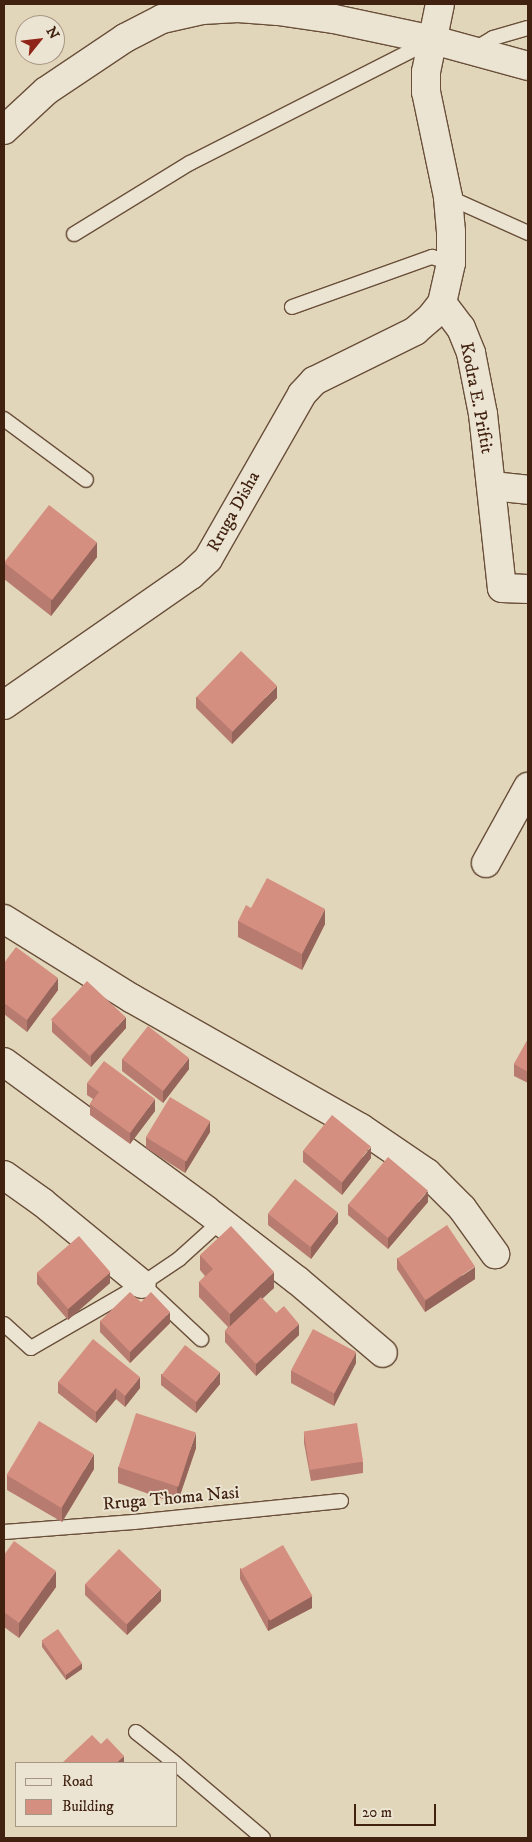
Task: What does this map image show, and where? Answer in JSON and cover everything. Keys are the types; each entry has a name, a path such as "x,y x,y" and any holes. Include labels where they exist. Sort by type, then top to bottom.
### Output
{"street":[{"path":"440,4 426,72 426,92 448,197 452,263 442,303"},
{"path":"4,130 46,91 126,38 162,19 202,10 238,8 278,11 334,19 433,40 528,66"},
{"name":"Kodra E. Priftit","path":"442,303 461,328 471,353 483,414 492,486 515,588"},
{"name":"Rruga Disha","path":"4,705 191,575 208,559 302,394 314,381 414,331 431,317 442,303"},
{"path":"492,486 528,490"},
{"path":"486,862 528,787"},
{"path":"4,919 131,998 361,1128 427,1173 462,1208 495,1254"},
{"path":"4,1062 220,1222 298,1282 383,1353"},
{"path":"4,1175 42,1202 142,1284"}],"lane":[{"path":"473,50 493,38 528,28"},
{"path":"74,234 190,163 433,40"},
{"path":"448,197 528,233"},
{"path":"292,307 432,257 452,263"},
{"path":"4,419 86,480"},
{"path":"4,1324 31,1348 142,1284 179,1258 220,1222"},
{"path":"142,1284 200,1339"},
{"name":"Rruga Thoma Nasi","path":"4,1532 134,1522 341,1501"},
{"path":"136,1732 174,1762"},
{"path":"178,1766 263,1838"}],"building":[{"path":"49,505 97,543 52,600 4,563"},
{"path":"241,651 277,686 233,732 197,697"},
{"path":"267,878 325,909 302,954 238,921 246,905 251,908"},
{"path":"16,947 58,978 27,1020 4,1003 4,963"},
{"path":"87,981 126,1017 90,1056 51,1020"},
{"path":"148,1026 189,1058 163,1091 122,1059"},
{"path":"528,1039 528,1072 514,1064"},
{"path":"104,1061 155,1099 130,1133 90,1104 99,1092 87,1083"},
{"path":"170,1097 210,1121 186,1161 146,1137"},
{"path":"332,1115 371,1146 342,1182 303,1151"},
{"path":"388,1157 428,1190 388,1238 348,1204"},
{"path":"295,1179 338,1212 310,1247 268,1214"},
{"path":"447,1225 475,1266 425,1300 397,1259"},
{"path":"231,1226 274,1272 230,1314 199,1282 213,1269 200,1255"},
{"path":"79,1236 110,1272 68,1309 37,1273"},
{"path":"130,1292 141,1302 151,1292 170,1312 130,1352 100,1321"},
{"path":"261,1297 276,1313 284,1306 299,1324 256,1364 225,1331"},
{"path":"313,1329 356,1352 334,1394 291,1370"},
{"path":"93,1339 140,1377 125,1396 116,1388 96,1412 58,1382"},
{"path":"185,1345 220,1372 196,1402 162,1375"},
{"path":"136,1413 196,1432 178,1487 118,1467"},
{"path":"39,1421 94,1454 61,1508 7,1475"},
{"path":"357,1423 363,1462 310,1470 304,1431"},
{"path":"14,1541 56,1571 19,1623 4,1612 4,1555"},
{"path":"283,1545 312,1596 270,1621 241,1570"},
{"path":"119,1549 161,1589 127,1625 85,1584"},
{"path":"58,1629 82,1663 66,1675 42,1640"},
{"path":"92,1735 101,1744 107,1738 124,1756 117,1762 63,1762"}]}
